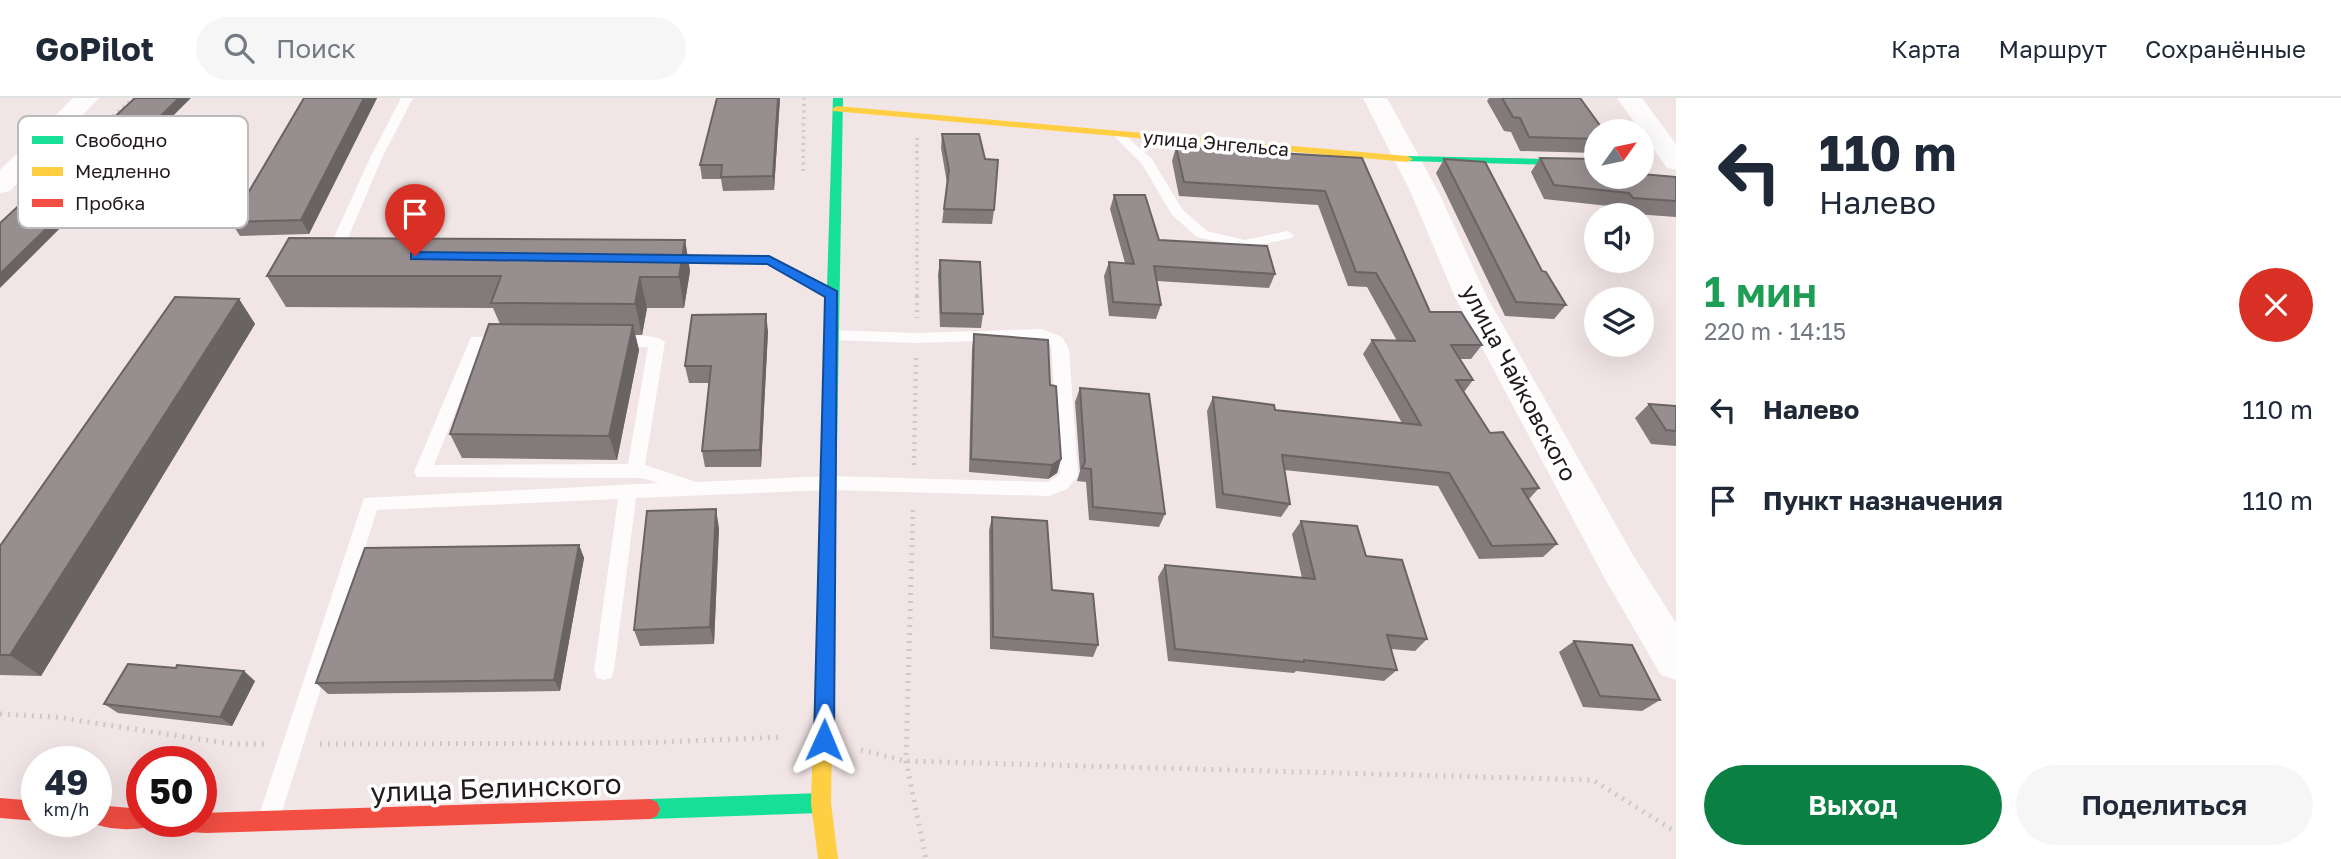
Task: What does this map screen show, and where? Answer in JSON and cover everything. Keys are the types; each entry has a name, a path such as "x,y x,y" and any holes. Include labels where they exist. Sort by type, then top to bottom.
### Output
{"main road":[{"name":"улица Энгельса","path":"838,103 917,118 1405,159 1584,163"},
{"path":"828,859 821,803 838,103"},
{"name":"улица Белинского","path":"217,823 821,803"},
{"path":"0,808 21,810"}],"street":[{"path":"69,116 87,98"},
{"name":"улица Чайковского","path":"1375,98 1425,193 1471,297 1619,566 1676,661"},
{"path":"1629,98 1676,163"},
{"path":"1654,164 1676,163"},
{"path":"0,186 18,168"}],"lane":[{"path":"347,255 333,255 376,158 407,98"},
{"path":"1119,134 1147,162 1177,212 1202,234 1245,244 1287,235"},
{"path":"647,259 769,260 832,295"},
{"path":"268,822 370,503 829,483 1049,489 1069,476 1060,345 1053,338 1042,334 916,338 831,335"},
{"path":"518,341 476,341 423,471 635,471 702,490"},
{"path":"601,341 657,342 635,471"},
{"path":"604,671 628,493"}],"path":[{"path":"0,714 55,717 232,744 639,743 790,737"},
{"path":"824,740 906,761 1593,780 1676,832"}],"building":[{"path":"135,98 179,98 161,116 116,116"},
{"path":"304,98 364,98 301,220 248,222 248,193"},
{"path":"717,98 778,98 773,176 721,177 722,165 700,165"},
{"path":"1502,98 1580,98 1595,119 1584,119 1584,139 1529,137 1520,118 1513,117"},
{"path":"942,134 979,134 985,159 998,160 994,210 944,209 949,170"},
{"path":"1176,147 1362,158 1430,312 1461,312 1482,345 1451,345 1473,380 1456,380 1490,433 1503,432 1539,488 1522,489 1557,544 1492,546 1449,473 1282,455 1290,504 1223,494 1213,397 1274,405 1275,410 1421,425 1372,340 1415,341 1376,273 1356,272 1325,191 1184,182"},
{"path":"1540,158 1584,159 1584,188 1554,185"},
{"path":"1444,159 1485,162 1542,271 1546,272 1566,305 1516,302"},
{"path":"1654,175 1676,177 1676,201 1633,198 1629,193 1592,189 1654,189"},
{"path":"1114,195 1145,195 1159,240 1267,246 1275,274 1154,266 1161,305 1113,302 1109,262 1134,264"},
{"path":"18,206 18,228 47,228 0,274 0,223"},
{"path":"289,238 685,240 679,277 640,277 635,304 491,303 501,276 267,276"},
{"path":"940,260 980,262 983,314 941,313"},
{"path":"175,297 239,299 10,655 0,655 0,546"},
{"path":"766,314 760,450 702,451 711,366 685,366 692,315"},
{"path":"489,324 633,325 609,436 450,434"},
{"path":"974,334 1048,340 1050,385 1056,386 1061,459 1052,465 971,459"},
{"path":"1080,388 1149,394 1165,514 1093,507 1091,469 1082,468 1085,462"},
{"path":"1649,404 1676,406 1676,431 1666,430"},
{"path":"716,509 710,627 634,630 647,511"},
{"path":"992,517 1047,521 1052,590 1093,594 1098,645 993,637"},
{"path":"1301,521 1357,526 1366,556 1402,560 1427,639 1387,635 1397,670 1175,649 1165,565 1315,579"},
{"path":"579,545 554,680 316,683 365,548"},
{"path":"1574,641 1632,645 1660,700 1600,696"},
{"path":"128,664 244,671 220,717 104,704"}],"traffic: fast":[{"path":"828,506 838,98"},
{"path":"1407,159 1584,163"},
{"path":"650,809 821,803"}],"traffic: slow":[{"path":"837,109 1407,159"},
{"path":"828,506 821,803 828,859"}],"traffic: jam":[{"path":"0,808 21,810"},
{"path":"217,823 650,809"},
{"path":"112,816 126,818"}],"route":[{"path":"415,256 769,260 832,295 824,740"}]}
